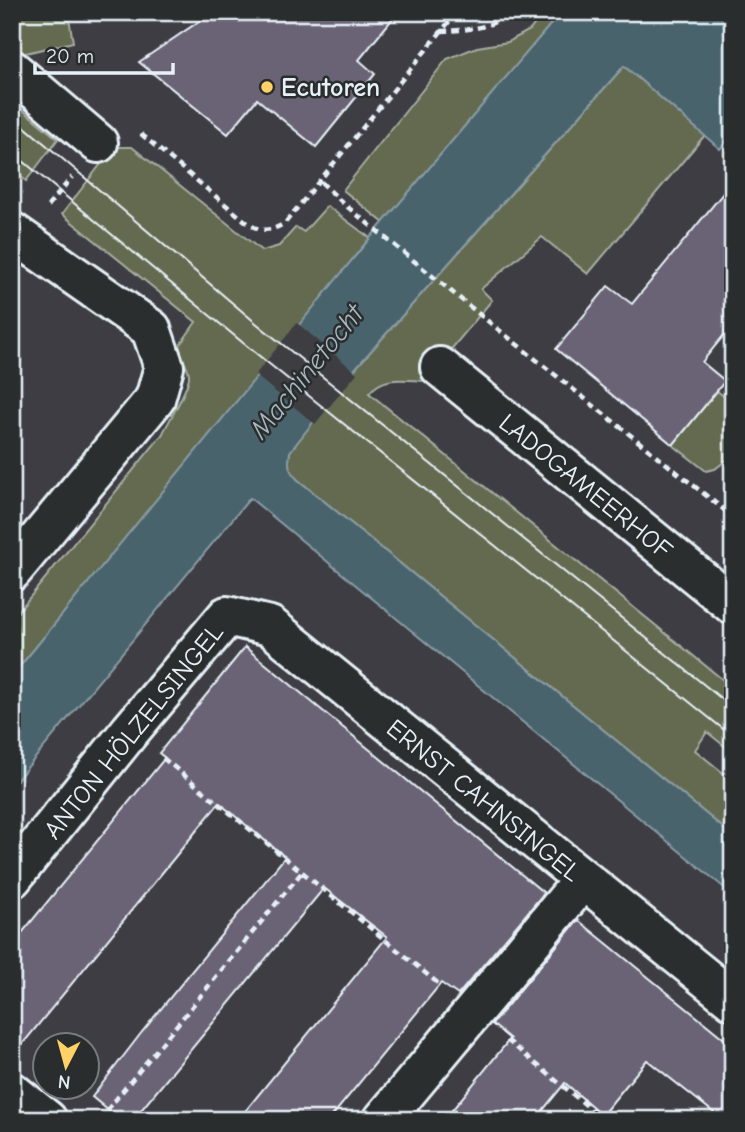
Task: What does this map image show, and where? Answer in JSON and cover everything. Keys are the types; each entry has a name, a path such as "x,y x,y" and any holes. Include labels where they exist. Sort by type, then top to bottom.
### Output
{"street":[{"path":"12,70 97,144"},
{"path":"12,571 155,399 164,367 150,329 17,236"},
{"name":"LADOGAMEERHOF","path":"439,367 733,605"},
{"name":"ANTON HÖLZELSINGEL","path":"12,878 227,616"},
{"name":"ERNST CAHNSINGEL","path":"227,616 270,626 733,1000"},
{"path":"383,1120 583,880"},
{"path":"12,1092 47,1120"}],"path":[{"path":"17,236 108,132 121,128 135,130 250,225 259,230 278,228 320,182 457,12"},
{"path":"441,31 482,28 501,20 511,12"},
{"path":"320,182 733,517"},
{"path":"130,731 604,1120"},
{"path":"99,1120 302,872"}],"green space":[{"path":"12,12 68,12 73,42 13,56"},
{"path":"544,12 561,12 384,223 343,190 447,59 477,47 508,42 530,30"},
{"path":"624,66 705,135 588,274 542,237 481,289 492,300 425,381 388,381 369,393 733,688 733,753 707,732 695,750 733,781 733,836 297,479 289,467 290,452 258,378 12,676 12,619 162,435 189,379 187,367 177,349 196,322 62,214 111,151 119,147 132,147 262,251 279,246 296,227 304,232 327,206 370,238 300,325 355,369"},
{"path":"12,101 58,139 26,181 12,169"},
{"path":"717,391 733,403 733,455 715,469 706,471 673,445"}],"water":[{"name":"Machinetocht","path":"561,12 733,12 733,133 720,149 624,66 354,370 290,452 289,467 297,479 733,836 733,895 250,498 12,786 12,676 370,238"}],"pier":[{"path":"297,323 357,373 315,424 255,375"}],"building":[{"name":"Ecutoren","path":"398,12 359,60 375,74 316,147 257,99 228,134 139,62 210,14"},
{"path":"733,181 733,324 702,362 725,381 673,445 556,349 608,286 632,304"},
{"path":"245,647 544,893 458,995 441,983 329,1120 238,1120 387,937 324,888 133,1120 120,1120 96,1100 102,1100 102,1084 285,857 219,803 12,1057 12,945 165,758 159,753"},
{"path":"578,920 733,1046 733,1120 723,1120 647,1060 602,1115 565,1083 535,1120 444,1120 510,1039 492,1024"}],"tram line":[{"path":"12,116 256,323 733,708"},
{"path":"12,152 242,342 733,737"}],"place":[{"name":"Ecutoren","path":"267,87"}]}
